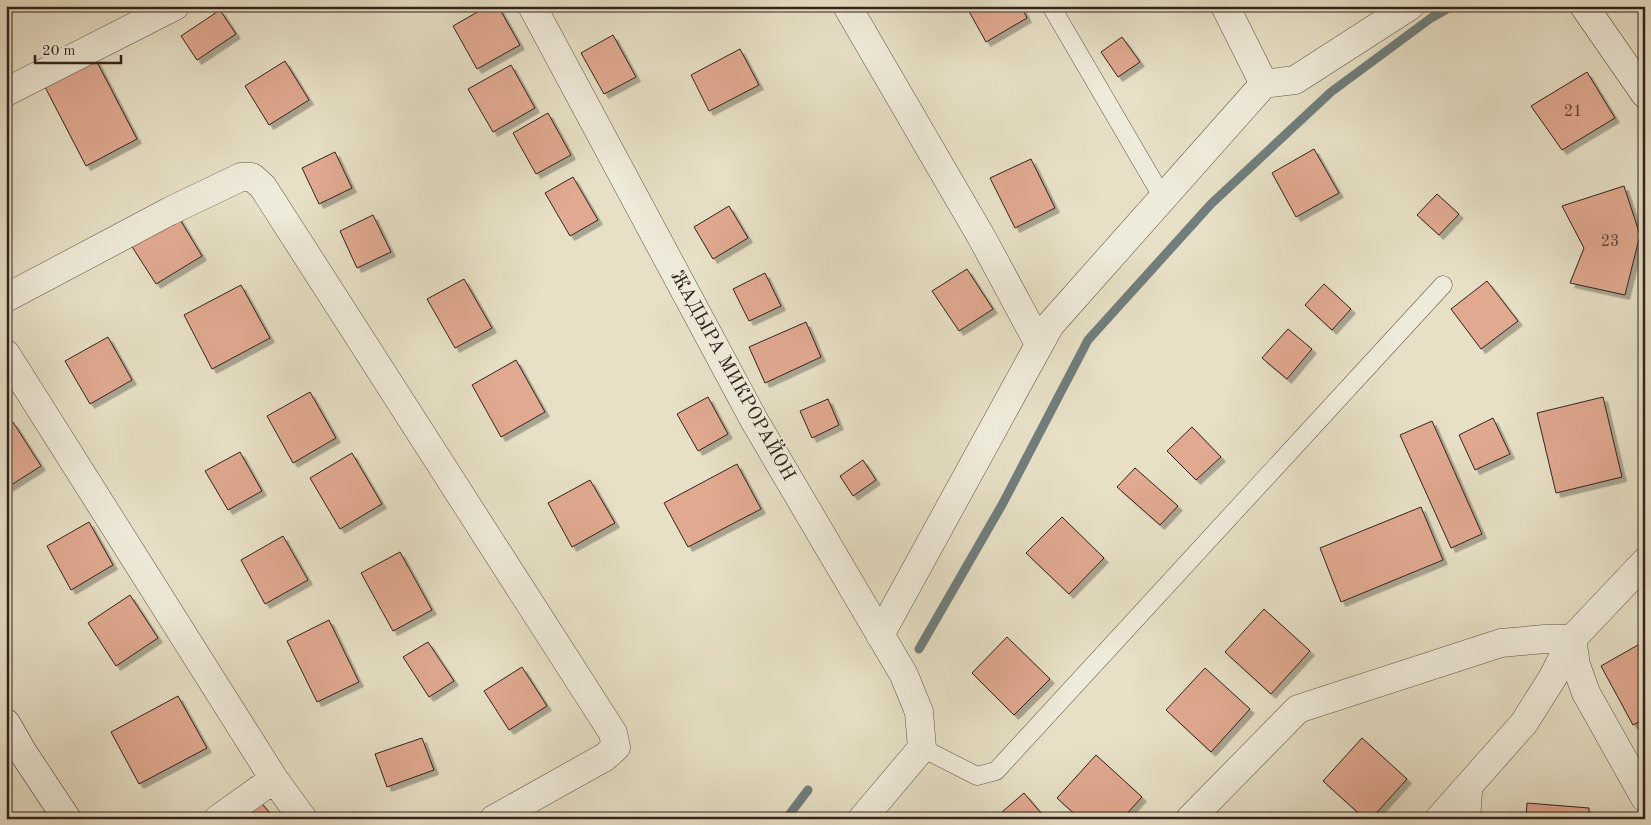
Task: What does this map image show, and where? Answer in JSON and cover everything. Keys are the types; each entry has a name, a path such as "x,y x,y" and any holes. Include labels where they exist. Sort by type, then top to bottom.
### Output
{"street":[{"path":"6,92 175,6"},
{"name":"ЖАДЫРА МИКРОРАЙОН","path":"532,6 754,420 904,675 919,712 922,748"},
{"path":"847,6 982,238 1039,344"},
{"path":"1225,6 1264,84"},
{"path":"880,635 1050,325 1264,84 1295,80 1410,6"},
{"path":"1584,6 1645,94"},
{"path":"6,298 170,211 241,177 252,177 263,187 613,733 616,747 605,757 494,819"},
{"path":"6,354 274,779 303,819"},
{"path":"1439,819 1524,723 1553,677 1572,639 1645,562"},
{"path":"1572,639 1576,665 1586,693 1645,798"},
{"path":"1190,819 1298,709 1501,643 1572,639"},
{"path":"6,723 22,751 67,819"},
{"path":"862,819 922,748"},
{"path":"218,819 274,779"}],"lane":[{"path":"1051,6 1163,198"},
{"path":"922,748 977,776 996,771 1443,285"},
{"path":"1471,819 1474,779"}],"building":[{"path":"488,6 498,6 520,45 477,69 453,26"},
{"path":"966,6 1021,6 1027,18 986,42"},
{"path":"220,10 236,34 197,60 181,36"},
{"path":"613,35 636,77 604,94 581,53"},
{"path":"1122,37 1140,62 1118,77 1101,52"},
{"path":"740,49 759,85 709,111 691,75"},
{"path":"96,60 137,139 86,166 45,87"},
{"path":"285,61 309,100 269,125 245,86"},
{"path":"511,65 535,108 493,132 468,89"},
{"path":"1587,72 1615,118 1562,150 1531,106"},
{"path":"548,113 571,155 536,174 513,133"},
{"path":"1314,149 1339,193 1296,217 1272,173"},
{"path":"335,152 352,188 319,204 302,168"},
{"path":"1031,159 1055,208 1015,228 990,178"},
{"path":"573,177 598,220 570,236 545,193"},
{"path":"1624,186 1640,235 1625,295 1570,283 1584,248 1562,206"},
{"path":"1437,194 1459,214 1439,235 1417,215"},
{"path":"729,206 748,238 713,259 694,227"},
{"path":"176,213 202,256 156,284 129,242"},
{"path":"373,215 391,252 357,268 340,231"},
{"path":"967,269 993,309 959,331 932,291"},
{"path":"765,273 781,306 749,321 733,289"},
{"path":"464,279 492,328 455,348 427,299"},
{"path":"1487,281 1518,321 1481,349 1451,309"},
{"path":"1324,284 1351,309 1332,330 1305,305"},
{"path":"241,285 270,338 212,369 184,315"},
{"path":"806,322 821,357 765,383 749,347"},
{"path":"1288,329 1312,349 1287,379 1262,358"},
{"path":"108,337 132,380 90,404 65,361"},
{"path":"516,360 545,412 501,437 472,385"},
{"path":"310,392 336,438 293,463 267,416"},
{"path":"708,397 728,434 698,451 677,414"},
{"path":"1603,397 1622,477 1556,493 1537,413"},
{"path":"828,399 839,425 812,438 800,411"},
{"path":"1493,418 1510,454 1475,470 1459,435"},
{"path":"1432,421 1482,534 1451,548 1400,435"},
{"path":"13,422 41,466 8,487 6,485 6,426"},
{"path":"1192,427 1221,457 1196,480 1167,451"},
{"path":"240,452 262,491 228,510 205,471"},
{"path":"352,453 382,504 340,529 310,478"},
{"path":"863,460 876,480 853,496 840,476"},
{"path":"737,464 761,509 688,547 664,503"},
{"path":"1135,468 1178,506 1160,525 1117,487"},
{"path":"590,480 615,523 572,547 548,503"},
{"path":"1421,507 1443,560 1341,602 1320,548"},
{"path":"1062,517 1104,558 1069,594 1026,553"},
{"path":"89,522 113,565 71,590 47,546"},
{"path":"283,536 308,580 265,604 241,560"},
{"path":"400,552 432,610 393,631 361,573"},
{"path":"130,595 158,638 116,666 88,623"},
{"path":"1264,609 1310,651 1271,694 1225,652"},
{"path":"329,620 359,682 317,702 287,641"},
{"path":"1007,637 1050,679 1014,715 972,673"},
{"path":"1645,641 1645,719 1633,725 1601,666"},
{"path":"428,642 454,681 429,697 403,657"},
{"path":"522,667 547,706 509,730 484,691"},
{"path":"1205,668 1250,709 1211,752 1166,710"},
{"path":"178,696 207,748 139,784 111,732"},
{"path":"422,738 434,770 387,787 375,754"},
{"path":"1362,738 1407,779 1371,819 1365,819 1323,781"},
{"path":"1096,755 1142,797 1122,819 1080,819 1057,798"},
{"path":"1024,793 1046,819 1008,819 1002,812"},
{"path":"257,798 275,819 232,819"},
{"path":"1527,803 1589,808 1589,819 1526,819"}],"waterway":[{"path":"919,649 1003,503 1088,340 1211,204 1331,92 1431,18 1452,6"},
{"path":"786,819 808,790"}]}
